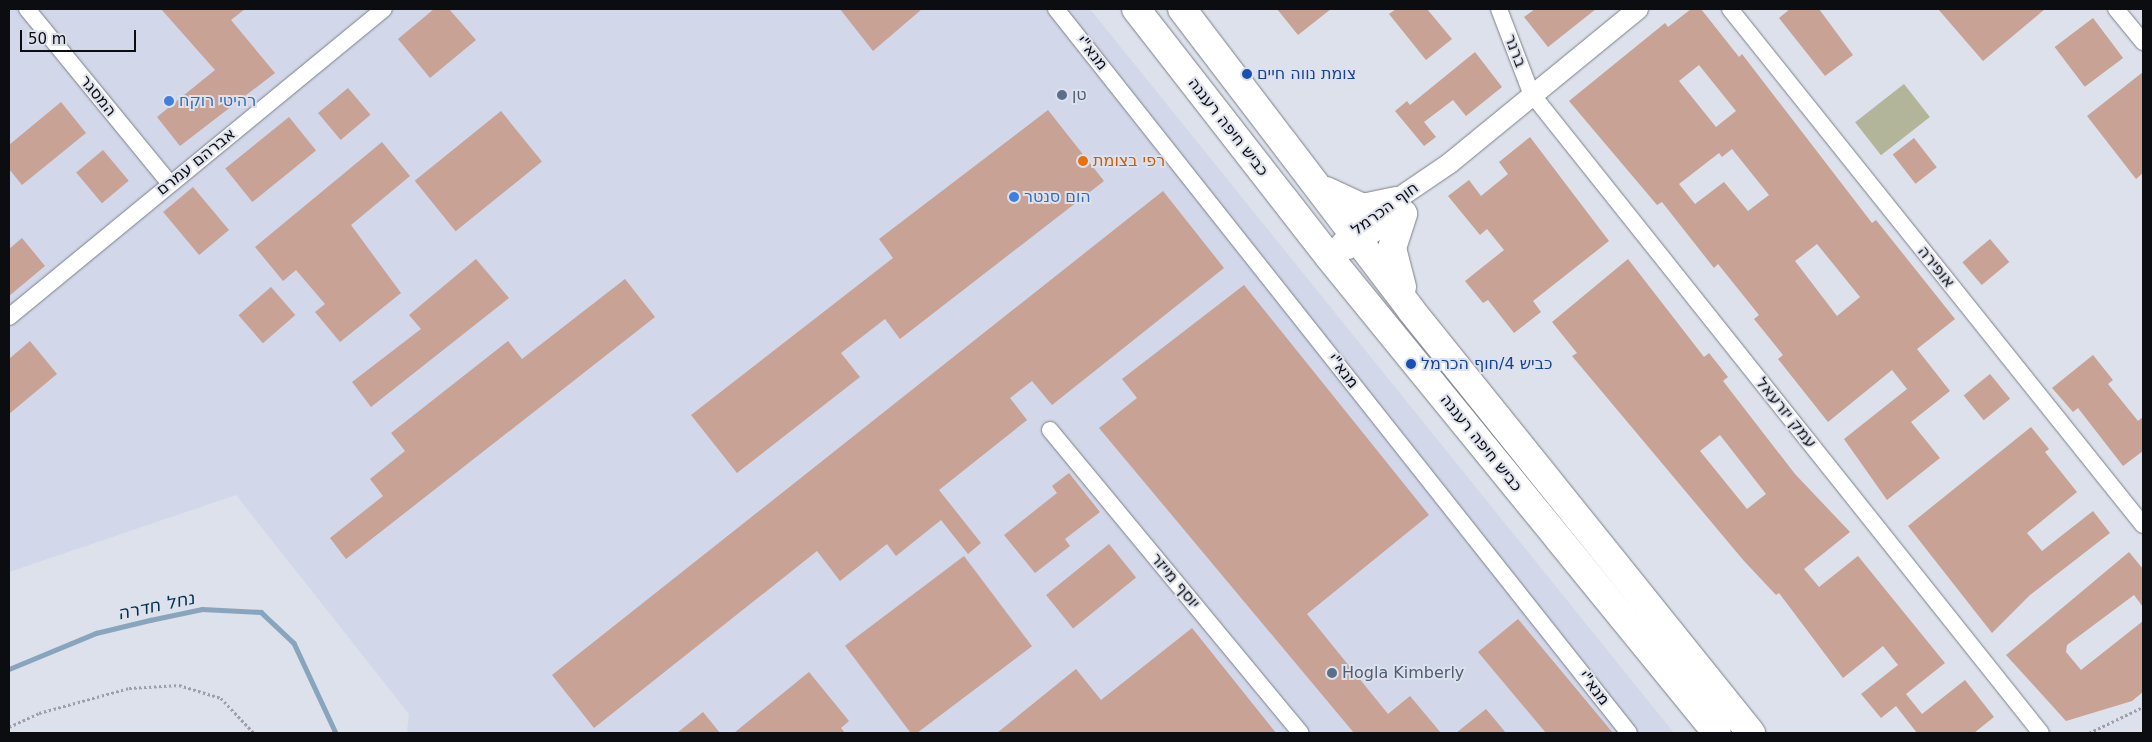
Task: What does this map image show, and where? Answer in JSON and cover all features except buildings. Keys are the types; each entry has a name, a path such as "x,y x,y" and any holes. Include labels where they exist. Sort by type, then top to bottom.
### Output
{"highway":[{"name":"כביש חיפה רעננה","path":"1136,9 1329,257 1717,733"},
{"name":"כביש חיפה רעננה","path":"1182,9 1322,188 1411,310 1752,733"},
{"path":"1322,188 1363,208 1399,208 1392,248 1411,310"}],"street":[{"name":"המסגר","path":"27,9 170,184"},
{"name":"אברהם עמרם","path":"9,317 384,9"},
{"name":"מנא\"י","path":"1056,9 1629,733"},
{"name":"ברנר","path":"1499,9 1531,93"},
{"name":"חוף הכרמל","path":"1329,257 1399,208 1531,93 1638,9"},
{"name":"אופירה","path":"1730,9 2143,526"},
{"path":"2116,9 2143,42"},
{"name":"עמק יזרעאל","path":"1531,93 2041,733"},
{"name":"יוסף מייזר","path":"1050,430 1301,733"}],"path":[{"path":"9,727 39,713 129,688 180,685 221,698 254,733"},
{"path":"2089,733 2143,707"}],"shaded area":[{"path":"9,9 1090,9 1674,733 407,733 409,714 236,495 9,572"}],"green space":[{"path":"1904,84 1930,117 1881,155 1855,122"}],"waterway":[{"name":"נחל חדרה","path":"9,669 96,633 150,620 202,609 261,612 294,643 336,733"}],"place":[{"name":"צומת נווה חיים","path":"1247,74"},
{"name":"טן","path":"1062,95"},
{"name":"רהיטי רוקח","path":"169,101"},
{"name":"רפי בצומת","path":"1083,161"},
{"name":"הום סנטר","path":"1014,197"},
{"name":"כביש 4/חוף הכרמל","path":"1411,364"},
{"name":"Hogla Kimberly","path":"1332,673"}]}
